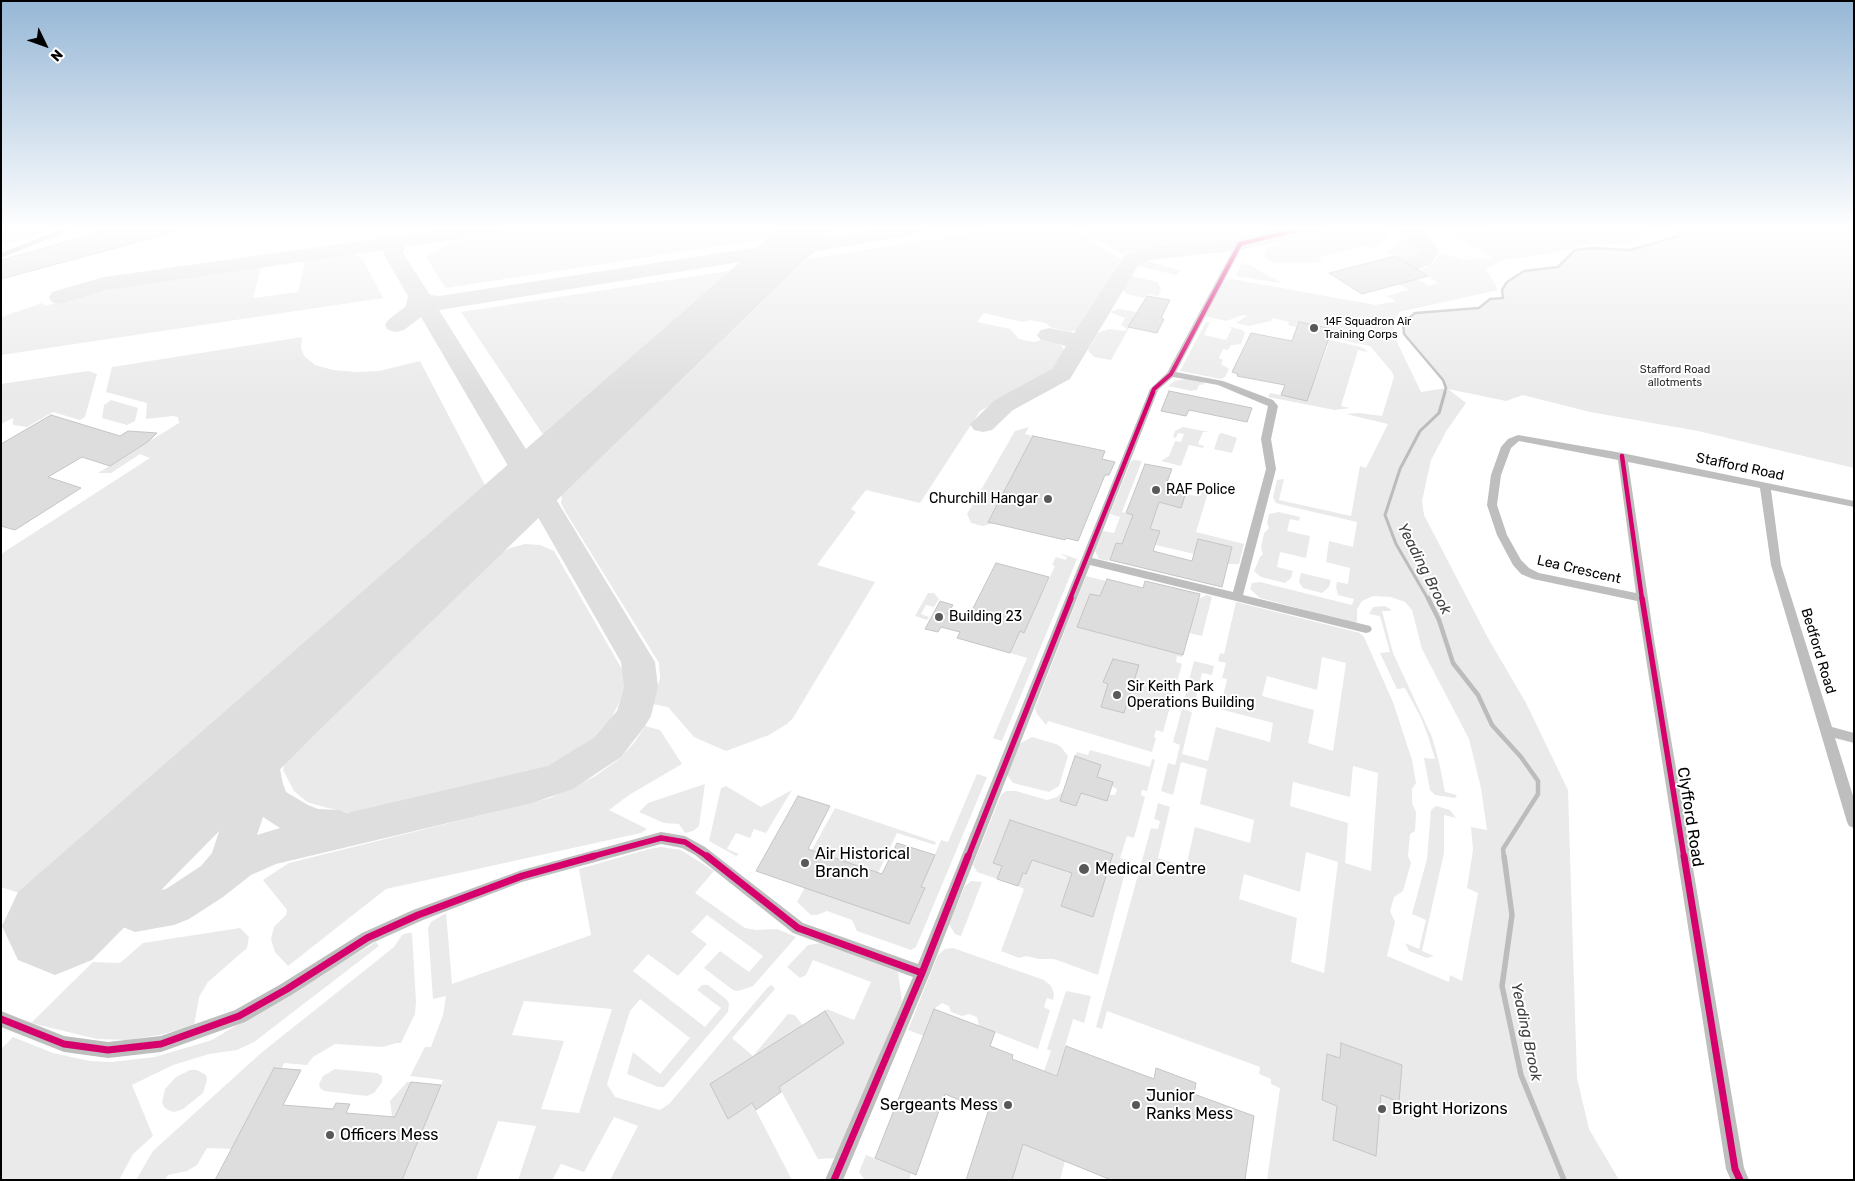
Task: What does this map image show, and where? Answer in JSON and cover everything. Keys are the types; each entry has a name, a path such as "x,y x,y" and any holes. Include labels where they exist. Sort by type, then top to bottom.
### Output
{"street":[{"path":"834,1180 922,973 1154,389 1171,374 1219,284"},
{"path":"1171,374 1220,383 1265,400 1273,406 1266,439 1271,469 1237,598"},
{"name":"Lea Crescent","path":"1622,456 1518,438 1511,441 1506,447 1498,466 1492,490 1492,505 1502,535 1525,571 1538,576 1642,598"},
{"name":"Stafford Road","path":"1622,456 1854,504"},
{"name":"Clyfford Road","path":"1622,456 1642,598 1735,1169 1740,1180"},
{"name":"Bedford Road","path":"1765,486 1776,566 1854,822"},
{"path":"1085,560 1366,629"},
{"path":"1827,731 1854,738"},
{"path":"1,1019 64,1044 108,1050 161,1044 239,1016 287,989 367,938 394,925 522,876 660,838 684,842 700,851 798,928 922,973"}],"green space":[{"path":"136,284 257,284 253,298 298,292 300,284 376,284 383,298 1,355 1,317 42,303 45,306 107,288"},
{"path":"443,284 471,284 446,288"},
{"path":"643,284 719,284 548,435 542,433 461,312"},
{"path":"781,284 1106,284 1079,329 1070,332 1050,327 1046,323 1030,320 1023,322 984,313 977,322 1010,329 1019,339 1034,342 1041,340 1061,345 1065,351 1057,365 1042,377 980,411 920,503 866,490 851,509 856,512 817,565 875,582 793,718 769,735 726,751 694,737 668,707 652,704 660,678 659,663 565,511 561,503 562,495"},
{"path":"1125,284 1159,284 1161,290 1158,296 1147,294 1144,298 1127,294 1122,289"},
{"name":"Stafford Road allotments","path":"1222,284 1260,284 1376,305 1396,301 1387,296 1409,290 1399,284 1426,284 1429,286 1435,284 1495,284 1498,290 1399,312 1393,324 1397,342 1421,392 1446,388 1443,380 1404,334 1403,323 1415,313 1479,308 1490,299 1503,298 1502,290 1506,284 1854,284 1854,468 1698,431 1590,412 1523,395 1506,401 1448,389 1466,403 1447,430 1431,460 1422,501 1424,515 1488,638 1526,703 1568,790 1577,1078 1589,1129 1619,1180 1267,1180 1280,1088 1271,1084 1271,1079 1259,1074 1260,1067 1107,1011 1102,1029 1096,1027 1151,828 1158,829 1160,821 1154,819 1158,803 1170,807 1158,858 1186,867 1195,827 1250,843 1254,820 1200,804 1207,769 1181,762 1173,795 1161,791 1168,763 1175,765 1177,758 1180,745 1173,742 1182,709 1192,712 1182,754 1208,761 1216,727 1270,742 1273,723 1220,709 1227,679 1222,678 1226,663 1218,661 1220,653 1224,654 1236,602 1360,633 1364,637 1393,702 1412,760 1416,783 1412,789 1412,803 1416,812 1415,831 1410,834 1408,856 1411,863 1403,891 1394,897 1390,911 1395,922 1387,956 1449,982 1450,975 1462,981 1478,893 1467,888 1473,850 1471,827 1487,830 1481,788 1469,739 1422,649 1412,610 1405,602 1391,597 1373,596 1362,601 1357,609 1357,622 1354,623 1260,598 1250,589 1252,583 1260,582 1352,605 1354,599 1338,595 1336,587 1337,582 1348,584 1350,568 1326,562 1329,541 1353,547 1357,522 1279,504 1274,502 1273,497 1277,480 1284,479 1279,500 1351,516 1360,466 1366,468 1388,424 1346,414 1359,413 1382,416 1394,377 1370,346 1329,337 1332,329 1299,322 1297,327 1318,334 1295,329 1296,327 1288,325 1289,322 1273,318 1271,321 1248,326 1236,323 1247,316 1243,315 1226,321 1205,316","holes":["1322,657 1346,663 1333,751 1308,743 1314,710 1262,696 1267,676 1317,690","1353,766 1378,773 1371,871 1345,863 1348,823 1290,806 1293,782 1350,797","1306,852 1338,862 1324,973 1291,962 1297,918 1239,899 1244,874 1300,892","1341,1043 1402,1065 1399,1102 1381,1095 1334,1140 1337,1106 1322,1100 1327,1054 1340,1058"]},
{"path":"1119,309 1136,312 1129,328 1111,360 1094,357 1088,350 1098,333 1109,329 1125,331 1127,329 1121,325 1125,318 1110,312"},
{"path":"1206,322 1210,322 1204,335 1226,340 1232,328 1228,326 1242,330 1245,333 1241,344 1231,345 1228,350 1223,349 1219,358 1223,360 1221,364 1229,369 1225,377 1221,379 1180,371"},
{"path":"1294,332 1361,347 1366,350 1367,352 1358,350 1341,406 1350,408 1335,410 1268,397 1270,393 1307,400 1328,345 1292,337"},
{"path":"302,337 301,348 304,356 315,365 333,370 379,371 420,361 487,489 42,882 19,893 1,887 1,554 150,458 140,454 111,473 98,473 179,423 178,417 173,416 146,419 147,403 106,392 112,367"},
{"path":"88,371 97,374 85,417 80,420 53,412 27,427 13,425 13,418 1,424 1,384"},
{"path":"1186,379 1205,384 1199,385 1197,390 1192,391 1168,386 1175,381"},
{"path":"111,400 138,408 135,421 127,425 102,418 104,405"},
{"path":"1029,427 1025,434 1033,436 988,521 995,523 983,526 971,523 967,514 1015,431"},
{"path":"1183,427 1209,432 1203,432 1198,444 1204,446 1203,448 1189,445 1181,466 1161,461 1169,456 1175,441 1181,442 1184,434 1178,433 1176,438 1173,437 1175,431"},
{"path":"1222,433 1237,438 1232,453 1214,449 1219,434"},
{"path":"1131,461 1142,461 1122,512 1153,520 1159,502 1181,507 1186,494 1196,496 1198,491 1208,493 1196,532 1244,544 1239,564 1228,564 1232,547 1198,540 1194,554 1156,545 1160,531 1130,524 1129,546 1116,543 1109,561 1099,559 1095,551 1103,531 1114,533 1120,517 1110,514"},
{"path":"1279,512 1300,517 1299,521 1290,519 1287,531 1310,536 1306,558 1280,552 1277,567 1293,571 1291,578 1285,583 1261,577 1254,571 1263,554 1261,547 1264,533 1269,528 1267,523 1269,514"},
{"path":"525,544 540,545 554,551 627,678 619,703 605,731 551,770 374,811 350,813 324,807 307,802 294,791 283,770 286,759 501,553 510,548"},
{"path":"1062,554 1077,559 1002,741 993,738 1027,658 1010,653 1020,631 1024,632 1055,566 1052,565 1056,557 1066,560 1067,557"},
{"path":"1301,573 1331,580 1329,587 1322,593 1303,588 1299,582"},
{"path":"1086,576 1106,581 1100,596 1078,627 1183,655 1182,657 1177,656 1176,662 1182,664 1163,732 1156,730 1152,752 1048,721 1046,725 1037,714 1035,708"},
{"path":"928,593 934,593 939,599 934,607 926,605 921,614 929,617 927,620 915,616"},
{"path":"1207,595 1212,597 1202,636 1189,633 1198,599"},
{"path":"1385,606 1391,611 1382,611 1393,653 1432,737 1445,792 1457,795 1455,798 1435,795 1430,790 1424,758 1435,759 1428,736 1405,688 1397,689 1380,653 1390,652 1380,616 1369,614 1373,607"},
{"path":"1194,661 1214,666 1212,675 1202,673 1195,703 1184,700"},
{"path":"645,726 660,730 682,764 629,795 609,810 647,829 641,833 386,889 288,966 275,952 271,939 274,927 286,915 287,910 263,880 289,863 550,798 594,777 619,759 634,743"},
{"path":"1032,737 1056,744 1068,756 1059,786 1049,792 1013,783 1007,775 1019,744"},
{"path":"1090,750 1150,767 1152,759 1155,760 1147,791 1142,790 1141,795 1145,797 1134,838 1127,836 1120,858 1128,861 1098,975 1054,959 1039,959 1026,956 1019,958 1001,951 1024,889 1018,886 1023,873 1026,874 1032,860 1072,873 1061,905 1093,917 1112,854 1010,820 993,862 1002,866 997,879 977,872 973,865 1001,795 1006,791 1016,791 1047,800 1057,797 1063,791 1060,801 1076,806 1081,793 1115,795 1117,789 1087,774 1091,761 1075,756 1077,752 1088,755"},
{"path":"977,774 987,777 916,947 911,950 857,931 852,920 827,911 811,915 797,902 805,887 909,924 925,889 921,887 941,840 948,842"},
{"path":"705,784 699,826 693,831 685,833 679,824 664,823 639,812 648,803"},
{"path":"726,786 761,807 792,790 766,833 754,829 750,838 736,833 727,849 739,854 736,856 709,841 721,788"},
{"path":"1436,806 1450,810 1456,818 1444,815 1444,853 1422,951 1434,956 1427,958 1409,951 1405,943 1419,949 1426,920 1412,914 1427,859 1431,810"},
{"path":"835,808 936,842 935,845 897,833 878,873 812,850"},
{"path":"661,847 681,850 714,871 695,893 745,928 756,930 777,929 796,937 753,986 738,991 733,990 704,968 720,951 749,972 763,956 707,915 691,932 707,944 678,976 648,954 633,971 705,1027 721,1008 697,990 702,985 708,985 726,999 729,1003 728,1012 664,1087 658,1087 627,1074 633,1052 660,1074 690,1038 640,999 630,1011 607,1084 615,1097 660,1110 669,1104 768,987 772,985 775,989 732,1038 753,1056 788,1014 795,1015 803,1026 711,1084 728,1118 752,1103 792,1180 610,1180 638,1126 614,1117 584,1172 561,1164 552,1180 518,1180 536,1126 498,1121 476,1180 402,1180 443,1080 410,1076 425,1047 431,1047 443,1015 446,996 433,999 428,928 431,922 446,913 452,984 591,935 579,869","holes":["524,1001 612,1009 579,1113 541,1109 564,1041 512,1035"]},
{"path":"971,881 982,882 961,936 955,934 949,924 965,886"},
{"path":"240,928 249,937 247,948 208,982 199,997 194,1026 129,1040 97,1039 31,1023 93,962 120,963 143,943"},
{"path":"412,933 416,1002 415,1014 401,1043 383,1047 335,1044 313,1057 307,1065 284,1063 282,1068 275,1068 232,1149 207,1148 197,1165 187,1171 168,1175 165,1180 136,1180 153,1151 261,1053 394,947 402,935"},
{"path":"376,942 379,946 254,1042 237,1050 209,1054 173,1065 132,1085 153,1136 133,1154 119,1180 1,1180 1,1049 13,1037 53,1053 90,1061 111,1062 155,1057 212,1040"},
{"path":"821,943 898,972 902,1001 838,1158 818,1159 779,1087 825,1011 827,1009 854,1020 871,982 813,960 806,975 800,978 787,967 808,945"},
{"path":"953,948 1044,980 1051,986 1054,994 1053,1000 1047,998 1044,1007 1050,1010 1038,1049 979,1026 977,1017 969,1014 962,1016 951,1012 949,1006 942,1003 934,1009 924,1036 908,1030 938,955 945,949"},
{"path":"1066,991 1091,996 1084,1023 1073,1019 1057,1075 1044,1071 1051,1051 1047,1049"},
{"path":"335,1069 377,1073 382,1076 382,1082 374,1093 367,1096 324,1091 320,1088 319,1084 323,1076"},
{"path":"190,1070 197,1070 206,1075 207,1080 203,1093 183,1109 174,1112 168,1110 162,1102 165,1089 176,1077"},
{"path":"407,1082 411,1082 393,1122 390,1121 392,1116 390,1101"},
{"path":"1026,1132 1040,1137 1036,1150 1065,1161 1060,1180 1012,1180"},
{"path":"866,1155 911,1173 909,1180 865,1180 859,1172"}],"building":[{"path":"1346,284 1398,284 1362,294"},
{"path":"1147,296 1170,300 1161,318 1164,319 1157,333 1128,327"},
{"path":"1299,322 1332,329 1307,401 1281,395 1285,385 1237,376 1238,374 1232,372 1251,333 1292,341"},
{"path":"1169,391 1252,408 1247,422 1189,410 1186,416 1161,411"},
{"path":"51,415 120,436 128,431 157,433 149,441 110,466 82,457 48,477 81,488 15,530 1,526 1,444"},
{"name":"Churchill Hangar","path":"1033,436 1105,451 1102,459 1115,462 1109,475 1105,475 1078,541 1066,538 1065,540 988,522"},
{"path":"1145,464 1172,469 1165,487 1186,492 1181,508 1159,502 1150,529 1160,531 1153,551 1192,561 1198,539 1232,547 1222,587 1110,560 1116,543 1122,544 1133,515 1126,513"},
{"path":"996,563 1049,577 1024,633 1020,631 1010,653 957,638 960,632 941,627 938,632 925,629 940,601 953,605 947,614 967,620"},
{"path":"1107,579 1143,588 1145,581 1200,594 1183,655 1077,627 1090,594 1100,596"},
{"name":"Sir Keith Park Operations Building","path":"1113,659 1139,665 1124,713 1101,707 1108,684 1103,682"},
{"path":"1075,756 1101,765 1097,777 1113,782 1107,801 1081,793 1076,806 1060,801"},
{"name":"Air Historical Branch","path":"798,796 830,806 808,849 882,874 897,843 935,855 921,887 925,888 909,924 756,871"},
{"name":"Medical Centre","path":"1010,820 1113,854 1093,917 1061,906 1072,873 1032,860 1026,874 1023,873 1018,886 997,879 1002,866 993,863"},
{"path":"934,1009 995,1032 990,1046 1013,1055 1012,1059 1057,1076 1066,1046 1154,1079 1156,1068 1196,1083 1194,1094 1254,1116 1245,1180 1111,1180 1023,1144 1012,1180 966,1180 988,1112 945,1094 916,1175 875,1158"},
{"path":"825,1011 844,1043 779,1087 781,1092 756,1110 752,1103 728,1119 710,1084"},
{"path":"1341,1043 1402,1065 1399,1102 1381,1095 1376,1156 1333,1140 1337,1106 1322,1100 1327,1054 1340,1058"},
{"name":"Officers Mess","path":"274,1068 301,1070 283,1105 333,1109 336,1103 350,1104 346,1113 395,1117 411,1082 441,1085 402,1180 215,1180"}],"waterway":[{"name":"Yeading Brook","path":"1444,394 1446,388 1443,380 1404,334 1403,323 1415,313 1479,308 1490,299 1503,298 1502,290 1506,284"},
{"name":"Yeading Brook","path":"1428,599 1396,544 1385,515 1400,469 1420,431 1439,413 1445,392"},
{"name":"Yeading Brook","path":"1428,598 1439,620 1453,663 1478,695 1492,725 1521,757 1538,781 1538,794 1503,849 1504,857"},
{"name":"Yeading Brook","path":"1504,856 1512,915 1502,986 1521,1075 1564,1180"}],"taxiway":[{"path":"60,297 104,284"},
{"path":"412,284 421,299"},
{"path":"421,299 423,301 439,303 560,284"},
{"path":"1081,342 1116,284"},
{"path":"396,325 417,309 419,297 421,299"},
{"path":"421,299 521,464 521,483 516,494 486,525"},
{"path":"1049,335 1081,342"},
{"path":"983,424 1004,405 1061,374 1081,342"},
{"path":"519,458 536,461 552,458 567,451 576,442"},
{"path":"123,862 112,883 112,896 121,907 135,913 174,906 209,884 237,863 269,848 532,787 560,778 608,747 633,716 641,687 638,662 537,491 538,482 546,470"},
{"path":"261,764 265,747 282,712"},
{"path":"217,876 229,863 261,764"},
{"path":"261,764 264,784 273,803 294,817 317,826 339,827"}],"runway":[{"path":"55,926 282,712 748,284"}],"cycle path":[{"path":"834,1180 922,973 1154,389 1171,374 1219,284"},
{"path":"1622,456 1648,639 1735,1169 1740,1180"},
{"path":"1,1019 64,1044 108,1050 161,1044 239,1016 287,989 367,938 418,915 522,876 661,838 685,842 700,851 798,928 922,973"}],"place":[{"name":"14F Squadron Air Training Corps","path":"1314,328"},
{"name":"RAF Police","path":"1156,490"},
{"name":"Churchill Hangar","path":"1048,499"},
{"name":"Building 23","path":"939,617"},
{"name":"Sir Keith Park Operations Building","path":"1117,695"},
{"name":"Air Historical Branch","path":"805,863"},
{"name":"Medical Centre","path":"1084,869"},
{"name":"Sergeants Mess","path":"1008,1105"},
{"name":"Junior Ranks Mess","path":"1136,1105"},
{"name":"Bright Horizons","path":"1382,1109"},
{"name":"Officers Mess","path":"330,1135"}]}
